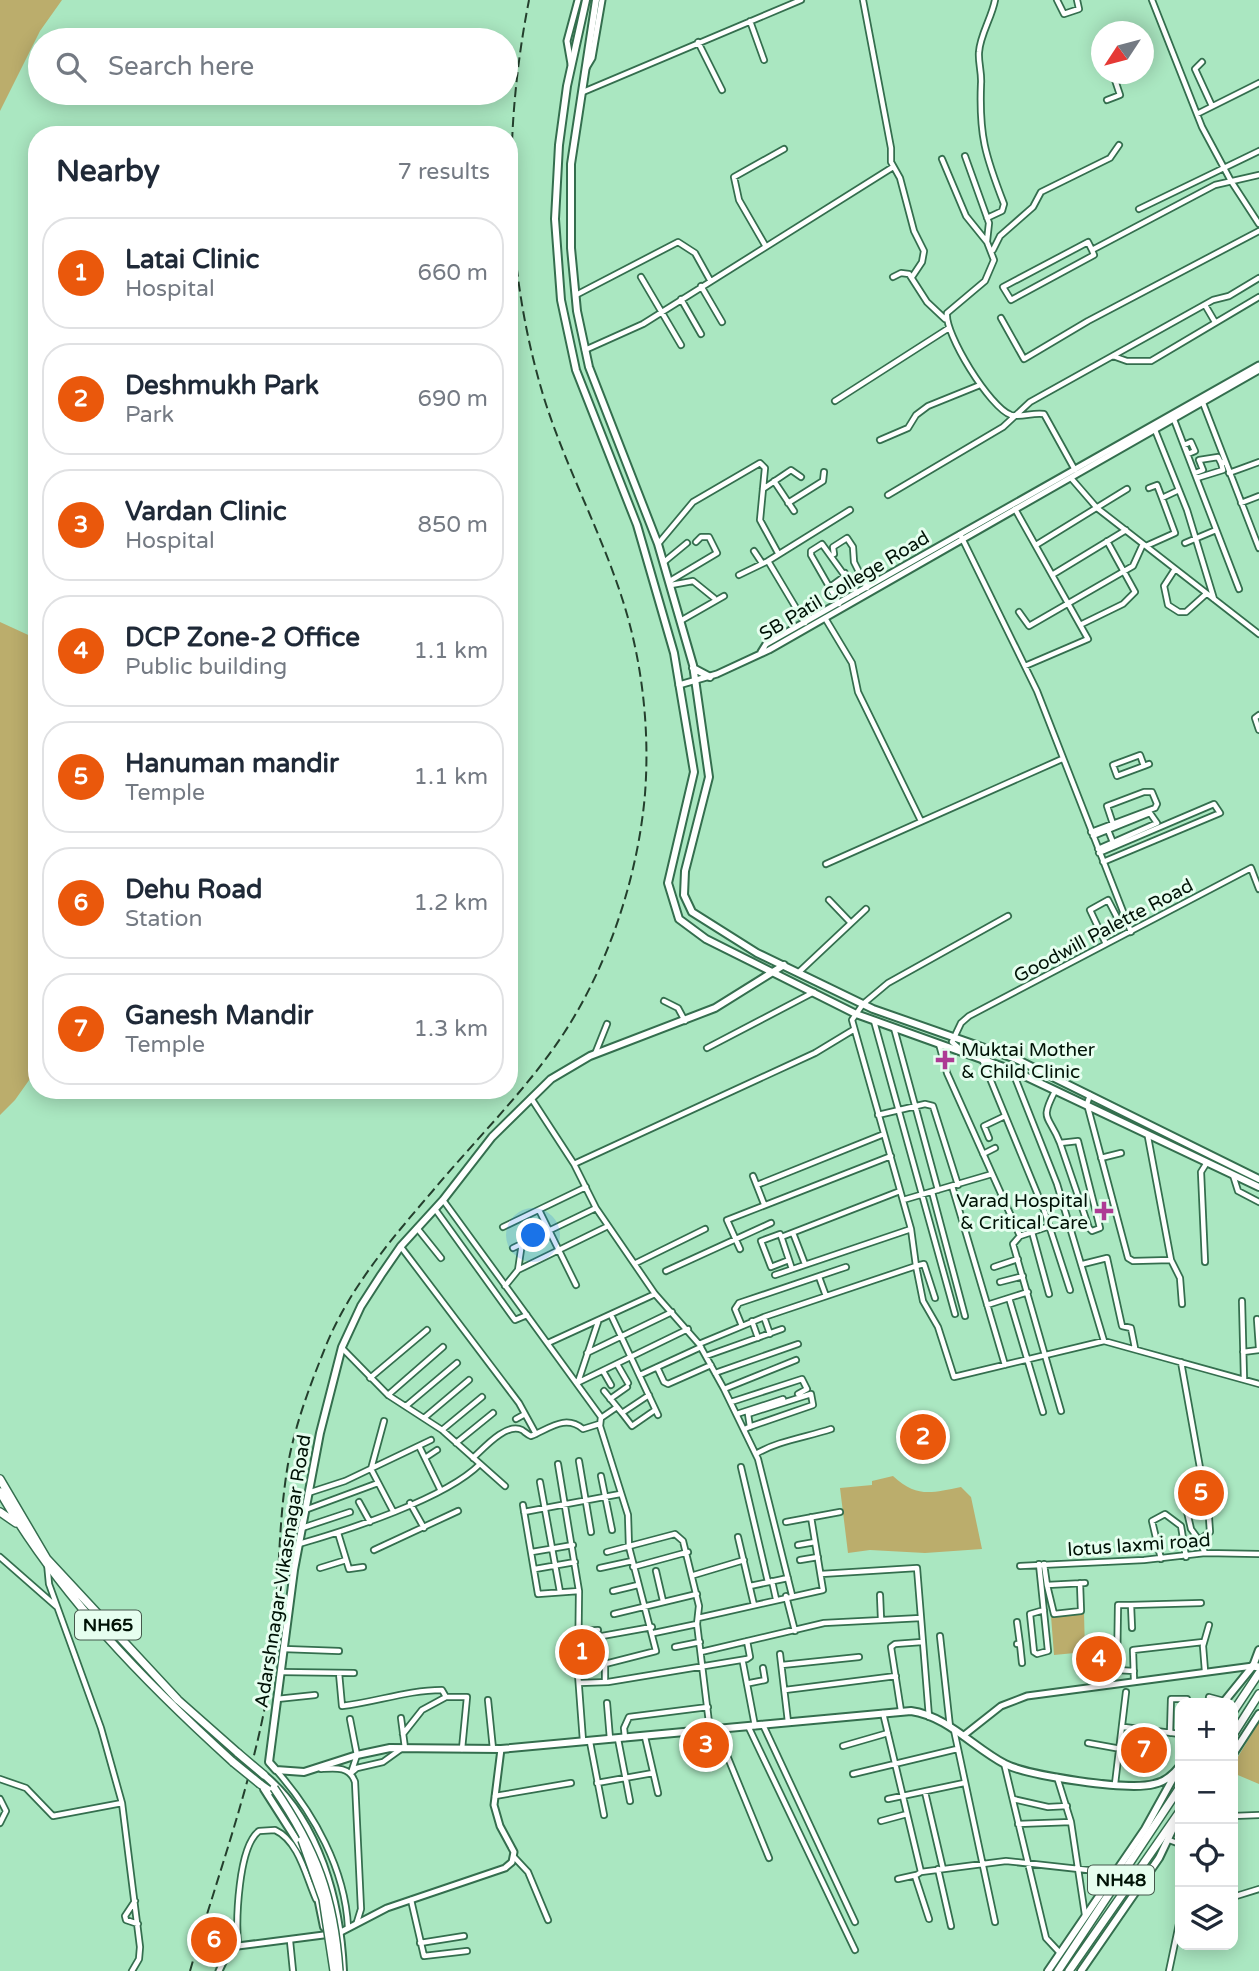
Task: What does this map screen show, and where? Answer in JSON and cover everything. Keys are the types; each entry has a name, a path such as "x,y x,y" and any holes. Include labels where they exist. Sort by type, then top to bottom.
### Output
{"highway":[{"name":"NH65","path":"0,1479 19,1526 47,1564 198,1728 233,1762 260,1784 272,1790 313,1851 331,1910 341,1971"},
{"name":"NH65","path":"0,1492 13,1508 47,1564 178,1700 264,1775 311,1860 328,1920 332,1971"},
{"path":"0,1510 19,1526"},
{"path":"1238,1704 1259,1673"},
{"path":"1238,1727 1259,1694"},
{"path":"1167,1790 1174,1796"},
{"name":"NH48","path":"1058,1971 1174,1796"},
{"name":"NH48","path":"1069,1971 1175,1819"}],"main road":[{"path":"586,0 559,145 555,219 561,300 583,390 628,499 656,582 674,653 694,772 668,883 674,910 679,919 706,939 856,1014 1012,1070 1087,1104 1148,1137 1259,1187"},
{"path":"596,0 571,164 570,219 575,295 584,350 615,438 658,544 682,620 696,682 709,777 685,871 684,895 688,906 699,919 742,945 863,1004 1016,1059 1259,1179"},
{"path":"693,668 710,677"},
{"name":"Adarshnagar-Vikasnagar Road","path":"276,1770 268,1756 305,1510 333,1379 342,1347 361,1306 401,1246 443,1200 492,1137 564,1070 594,1055 686,1022 785,965"},
{"path":"0,1510 13,1508"},
{"path":"1228,1698 1256,1666 1259,1650"},
{"path":"276,1770 298,1773 390,1748 497,1749 713,1732 901,1711 929,1717 1003,1763 1056,1776 1115,1784 1155,1784 1175,1770"},
{"path":"1238,1746 1259,1714"},
{"path":"264,1775 295,1809 315,1844 339,1933 341,1971"},
{"path":"1048,1971 1115,1873 1175,1775"},
{"path":"260,1784 303,1850 327,1937 332,1971"},
{"path":"1081,1971 1168,1840 1175,1824"}],"street":[{"path":"572,67 567,41 578,0"},
{"path":"583,74 592,58 602,0"},
{"path":"580,93 801,0"},
{"path":"863,0 893,167 904,190 914,231 924,251 922,262 912,277"},
{"path":"987,218 1002,211 1004,204 982,145 984,126 978,101 981,85 979,49 995,0"},
{"path":"1057,0 1064,14 1079,9 1077,0"},
{"path":"1152,0 1197,114 1231,181 1259,224"},
{"path":"750,21 764,60"},
{"path":"698,42 722,90"},
{"path":"1202,62 1195,69 1212,106"},
{"path":"1197,114 1259,83"},
{"path":"1107,100 1120,96 1116,84"},
{"path":"992,251 1000,236 1033,206 1041,192 1110,158 1119,145"},
{"path":"765,246 739,200 734,177 784,149"},
{"path":"1139,209 1259,151"},
{"path":"965,156 987,218 987,242"},
{"path":"942,159 966,216 987,242 994,260 990,274 952,308 946,320"},
{"path":"584,350 661,312 893,167"},
{"path":"1092,250 1215,185 1259,175"},
{"path":"1001,318 1024,359 1087,321 1259,230"},
{"path":"575,295 678,242 695,253 710,280"},
{"path":"1088,242 1092,250 1094,255 1011,300 1003,287 1088,242"},
{"path":"893,277 905,272 912,277 927,302 946,320 980,385 1003,410 1017,415 1044,414 1074,474 1097,508 1259,634"},
{"path":"641,277 681,345"},
{"path":"888,495 995,432 1030,402 1259,278"},
{"path":"701,286 722,322"},
{"path":"1113,356 1127,361 1152,362 1259,297"},
{"path":"681,299 701,334"},
{"path":"1205,305 1215,322"},
{"path":"835,401 949,328"},
{"name":"SB Patil College Road","path":"761,652 766,644 1015,509 1259,365"},
{"name":"SB Patil College Road","path":"761,652 769,650 962,537 1155,430 1172,417 1203,403 1259,370"},
{"path":"880,440 908,428 916,415 928,406 980,385"},
{"path":"1196,476 1223,470 1203,403"},
{"path":"1172,417 1239,589"},
{"path":"1155,430 1197,538 1214,600"},
{"path":"1196,476 1203,470 1199,460 1219,457 1229,473 1259,548"},
{"path":"1229,473 1259,462"},
{"path":"658,544 693,502 757,464 765,468 760,520 778,553"},
{"path":"762,489 791,470 801,477"},
{"path":"788,503 823,481 824,472"},
{"path":"774,481 794,511"},
{"path":"1018,612 1029,626 1125,571 1135,563 1144,545 1175,533 1157,485 1149,488"},
{"path":"1036,545 1127,489"},
{"path":"1162,498 1179,490"},
{"path":"1241,503 1259,496"},
{"path":"1015,509 1082,624 1088,639 1025,666"},
{"path":"739,575 768,561 850,510"},
{"path":"1052,575 1126,530"},
{"path":"1185,543 1216,530"},
{"path":"670,583 717,553 709,537 701,537 696,542"},
{"path":"962,537 1025,666 1131,932"},
{"path":"857,593 832,549 843,538 851,544 853,562 867,587"},
{"path":"1082,624 1134,596 1135,590 1107,541"},
{"path":"664,562 687,544"},
{"path":"830,587 845,576 822,544 810,552 839,604"},
{"path":"754,551 762,563"},
{"path":"768,561 805,623"},
{"path":"1175,569 1164,586 1168,605 1183,613 1198,604 1206,594"},
{"path":"670,583 693,581 714,598"},
{"path":"682,620 724,596"},
{"path":"825,618 852,663 858,692 921,821"},
{"path":"679,685 710,677 761,652"},
{"path":"1259,715 1255,718 1259,730"},
{"path":"1140,755 1147,765 1117,776 1113,765 1140,755"},
{"path":"826,864 1062,760"},
{"path":"1092,834 1155,808 1157,804 1152,792 1144,792 1107,806 1113,824"},
{"path":"1098,851 1214,804 1220,813 1103,862"},
{"path":"1092,834 1150,813 1157,823 1098,851"},
{"path":"1108,830 1112,840"},
{"path":"1110,848 1114,858"},
{"name":"Goodwill Palette Road","path":"951,1034 969,1016 1251,868 1259,889"},
{"path":"829,900 851,923"},
{"path":"1106,944 1090,910 1108,900 1121,925"},
{"path":"799,972 866,909"},
{"path":"1008,916 888,983 863,1004 852,1020 911,1229 923,1301 938,1327 952,1375 961,1377 1046,1353 1104,1341 1259,1384"},
{"path":"707,1048 806,999 814,992"},
{"path":"664,1001 678,1009 686,1022"},
{"path":"874,1021 955,1314"},
{"path":"594,1055 607,1024"},
{"path":"894,1028 913,1107 939,1190"},
{"path":"574,1164 815,1053 853,1030"},
{"path":"951,1034 952,1042 962,1051"},
{"path":"939,1043 948,1075 1020,1236"},
{"path":"981,1057 1050,1226 1070,1290"},
{"path":"1012,1070 1057,1184 1104,1341"},
{"path":"1056,1089 1045,1112 1060,1143 1089,1228 1092,1231 1100,1228 1078,1141 1060,1143"},
{"path":"1091,1094 1087,1104 1128,1258 1133,1261 1171,1260"},
{"path":"531,1098 574,1164 608,1226 655,1294 700,1345 747,1428 788,1578 795,1631"},
{"path":"878,1115 913,1107 933,1106 1005,1365"},
{"path":"989,1138 984,1126 1006,1116"},
{"path":"757,1185 884,1134"},
{"path":"1148,1137 1171,1260 1180,1278 1182,1304"},
{"path":"983,1154 995,1148"},
{"path":"1101,1158 1121,1153"},
{"path":"740,1249 727,1220 891,1156"},
{"path":"1205,1262 1201,1172 1206,1164"},
{"path":"903,1200 992,1174"},
{"path":"1233,1175 1238,1191 1259,1202"},
{"path":"753,1176 764,1204"},
{"path":"503,1227 586,1187"},
{"path":"784,1236 900,1191"},
{"path":"932,1192 965,1316"},
{"path":"443,1200 577,1383 600,1421 630,1524 628,1547 643,1605 654,1633 655,1654 605,1664 605,1682"},
{"path":"513,1248 596,1208"},
{"path":"435,1209 508,1310 517,1320 527,1315"},
{"path":"539,1210 576,1285"},
{"path":"666,1271 771,1223"},
{"path":"505,1286 518,1270 608,1226"},
{"path":"1050,1226 1020,1236 1013,1244 1061,1411"},
{"path":"417,1228 441,1258"},
{"path":"636,1263 705,1229"},
{"path":"775,1275 911,1229"},
{"path":"1032,1232 1049,1294"},
{"path":"793,1233 805,1264"},
{"path":"789,1261 771,1267 761,1241 780,1234 792,1269"},
{"path":"518,1270 522,1243"},
{"path":"401,1246 525,1413 536,1434"},
{"path":"1083,1264 1107,1258 1122,1326 1131,1328 1135,1348"},
{"path":"993,1267 1018,1259"},
{"path":"640,1375 752,1321 916,1266 925,1264 935,1298"},
{"path":"742,1325 735,1309 739,1303 846,1268"},
{"path":"1000,1282 1023,1276"},
{"path":"819,1277 826,1296"},
{"path":"987,1305 1028,1292"},
{"path":"548,1343 655,1294"},
{"path":"1009,1298 1043,1412"},
{"path":"1242,1301 1244,1380"},
{"path":"508,1310 518,1303"},
{"path":"587,1353 672,1312"},
{"path":"604,1391 632,1426 657,1413 611,1315"},
{"path":"764,1317 771,1334"},
{"path":"1243,1352 1259,1349 1257,1319"},
{"path":"752,1321 758,1338"},
{"path":"577,1383 598,1322"},
{"path":"577,1383 688,1329"},
{"path":"706,1356 782,1329"},
{"path":"370,1378 427,1330"},
{"path":"715,1373 798,1344"},
{"path":"342,1347 388,1395 442,1430 473,1458 476,1467 505,1486"},
{"path":"388,1395 443,1347"},
{"path":"724,1389 796,1360"},
{"path":"1181,1362 1209,1518 1210,1532 1199,1540"},
{"path":"406,1406 457,1363"},
{"path":"610,1399 627,1385 617,1364"},
{"path":"657,1367 663,1382 668,1384 711,1365"},
{"path":"603,1370 611,1385"},
{"path":"730,1402 798,1379 805,1381 807,1389 801,1393 737,1414"},
{"path":"424,1418 469,1380"},
{"path":"811,1394 813,1405 747,1428 748,1414 811,1394"},
{"path":"622,1413 649,1395"},
{"path":"442,1430 482,1397"},
{"path":"473,1458 499,1436 512,1430 522,1430 529,1436 561,1422 574,1423 585,1429 617,1407"},
{"path":"456,1443 493,1413"},
{"path":"516,1419 525,1413"},
{"path":"384,1421 371,1469 393,1511"},
{"path":"756,1454 775,1443 792,1442 831,1429"},
{"path":"308,1494 331,1487 431,1440"},
{"path":"419,1446 440,1489"},
{"path":"425,1458 437,1450"},
{"path":"579,1461 591,1532"},
{"path":"558,1464 579,1591 579,1683 587,1742 604,1815"},
{"path":"299,1544 370,1522 440,1489 476,1467"},
{"path":"741,1467 776,1599"},
{"path":"601,1476 612,1530"},
{"path":"540,1482 559,1592"},
{"path":"305,1510 378,1483"},
{"path":"524,1512 620,1494"},
{"path":"359,1502 370,1522"},
{"path":"410,1503 424,1528"},
{"path":"1185,1503 1191,1530 1205,1553"},
{"path":"523,1505 538,1594 579,1591"},
{"path":"374,1550 458,1511"},
{"path":"302,1528 350,1512"},
{"path":"786,1522 840,1512"},
{"path":"1161,1559 1152,1521 1165,1514 1174,1518 1181,1526 1186,1557"},
{"path":"654,1633 776,1599 823,1590 811,1517"},
{"path":"338,1533 345,1560 351,1571 363,1567"},
{"path":"607,1552 675,1534 680,1536 688,1552 694,1576 699,1606 697,1621 713,1732 769,1858"},
{"path":"738,1537 754,1605"},
{"path":"798,1545 815,1542"},
{"path":"531,1552 573,1545"},
{"path":"600,1569 688,1552"},
{"name":"lotus laxmi road","path":"1020,1566 1161,1559 1205,1553 1259,1554"},
{"path":"0,1557 58,1609"},
{"path":"800,1560 818,1557"},
{"path":"320,1568 345,1560"},
{"path":"694,1576 744,1560"},
{"path":"535,1569 575,1563"},
{"path":"47,1564 48,1584 101,1728 122,1803 138,1924 139,1959 132,1971"},
{"path":"1042,1564 1047,1585 1054,1614 1081,1611 1083,1583 1047,1585"},
{"path":"1042,1564 1048,1651 1037,1654 1034,1652 1030,1614 1044,1610"},
{"path":"821,1574 914,1566 919,1573 929,1717"},
{"path":"656,1571 663,1601"},
{"path":"750,1587 788,1578"},
{"path":"613,1591 638,1585"},
{"path":"614,1614 697,1594"},
{"path":"880,1595 881,1619"},
{"path":"1134,1671 1117,1670 1117,1606 1200,1603"},
{"path":"1131,1605 1132,1628"},
{"path":"701,1652 824,1623 921,1618"},
{"path":"1017,1622 1022,1663"},
{"path":"1205,1671 1203,1642 1209,1625"},
{"path":"602,1636 652,1627"},
{"path":"579,1631 598,1630"},
{"path":"777,1634 779,1642"},
{"path":"940,1636 952,1729 996,1922"},
{"path":"579,1683 605,1682 749,1658 747,1641"},
{"path":"675,1647 700,1642"},
{"path":"901,1711 891,1647 895,1644 922,1642"},
{"path":"1134,1680 1133,1650 1203,1642"},
{"path":"284,1649 339,1651"},
{"path":"780,1654 788,1723"},
{"path":"782,1665 859,1657"},
{"path":"744,1663 750,1683 752,1728 855,1950"},
{"path":"963,1736 1016,1699 1134,1680 1256,1666"},
{"path":"750,1683 765,1680 763,1668"},
{"path":"281,1672 354,1673"},
{"path":"340,1673 342,1706 397,1694 432,1690 442,1690 446,1697"},
{"path":"785,1690 896,1676"},
{"path":"1115,1784 1124,1727 1126,1692"},
{"path":"277,1699 314,1695"},
{"path":"403,1734 422,1710 446,1697 467,1697 462,1750"},
{"path":"1170,1733 1171,1699 1175,1699"},
{"path":"488,1700 497,1749 495,1815 514,1857 528,1872 548,1920"},
{"path":"607,1703 610,1740"},
{"path":"630,1801 622,1739 629,1717 708,1707"},
{"path":"883,1713 904,1796 929,1919"},
{"path":"351,1773 357,1768 383,1762 403,1749 401,1718"},
{"path":"350,1719 357,1755 351,1773 356,1788 361,1901 357,1922"},
{"path":"764,1727 855,1922"},
{"path":"1124,1727 1175,1734"},
{"path":"843,1746 888,1733"},
{"path":"645,1737 658,1793"},
{"path":"1088,1743 1121,1749"},
{"path":"853,1774 957,1749"},
{"path":"1003,1763 1046,1938 1060,1953"},
{"path":"317,1769 338,1768 351,1773"},
{"path":"276,1770 298,1796 325,1843 344,1897 348,1927"},
{"path":"597,1783 653,1773"},
{"path":"1056,1776 1071,1822 1085,1917"},
{"path":"0,1779 26,1788 53,1816 122,1803"},
{"path":"495,1796 571,1783"},
{"path":"888,1799 964,1783"},
{"path":"925,1792 951,1926"},
{"path":"1012,1798 1048,1807 1067,1806"},
{"path":"0,1799 6,1811 0,1823"},
{"path":"881,1821 907,1814"},
{"path":"1238,1816 1259,1815"},
{"path":"1018,1824 1071,1822"},
{"path":"238,1945 237,1919 245,1858 251,1840 259,1831 275,1830 288,1840 302,1865 320,1910"},
{"path":"1168,1840 1175,1842"},
{"path":"219,1971 227,1950 238,1945 327,1937 411,1900 499,1872 514,1857"},
{"path":"898,1879 983,1863 1028,1862 1115,1873"},
{"path":"1238,1895 1259,1889"},
{"path":"411,1900 424,1955 467,1951"},
{"path":"135,1901 125,1916 126,1920 138,1924"},
{"path":"420,1943 464,1936"},
{"path":"290,1941 293,1971"},
{"path":"1169,1971 1175,1943"}],"shaded area":[{"path":"0,0 62,0 42,28 28,28 28,55 0,111"},
{"path":"0,622 28,635 28,1082 0,1115"},
{"path":"893,1476 917,1491 941,1491 961,1487 971,1497 982,1549 925,1553 870,1550 848,1553 840,1488 872,1485 872,1481"},
{"path":"1084,1613 1085,1652 1054,1655 1051,1616"},
{"path":"1259,1722 1259,1784 1238,1775 1238,1757"}],"railway":[{"path":"518,75 529,0"},
{"path":"513,126 515,105"},
{"path":"518,274 531,349 544,398 603,545 628,619 643,693 646,769 636,856 608,949 564,1033 518,1093"},
{"path":"190,1971 260,1731 271,1667 281,1521 288,1464 300,1417 321,1358 337,1321 375,1261 513,1099"}],"place":[{"name":"Muktai Mother & Child Clinic","path":"945,1060"},
{"name":"Varad Hospital & Critical Care","path":"1104,1211"},
{"name":"Deshmukh Park","path":"923,1437"},
{"name":"Hanuman mandir","path":"1201,1493"},
{"name":"Latai Clinic","path":"582,1652"},
{"name":"DCP Zone-2 Office","path":"1099,1659"},
{"name":"Vardan Clinic","path":"706,1745"},
{"name":"Ganesh Mandir","path":"1144,1750"},
{"name":"Dehu Road","path":"214,1940"}]}
